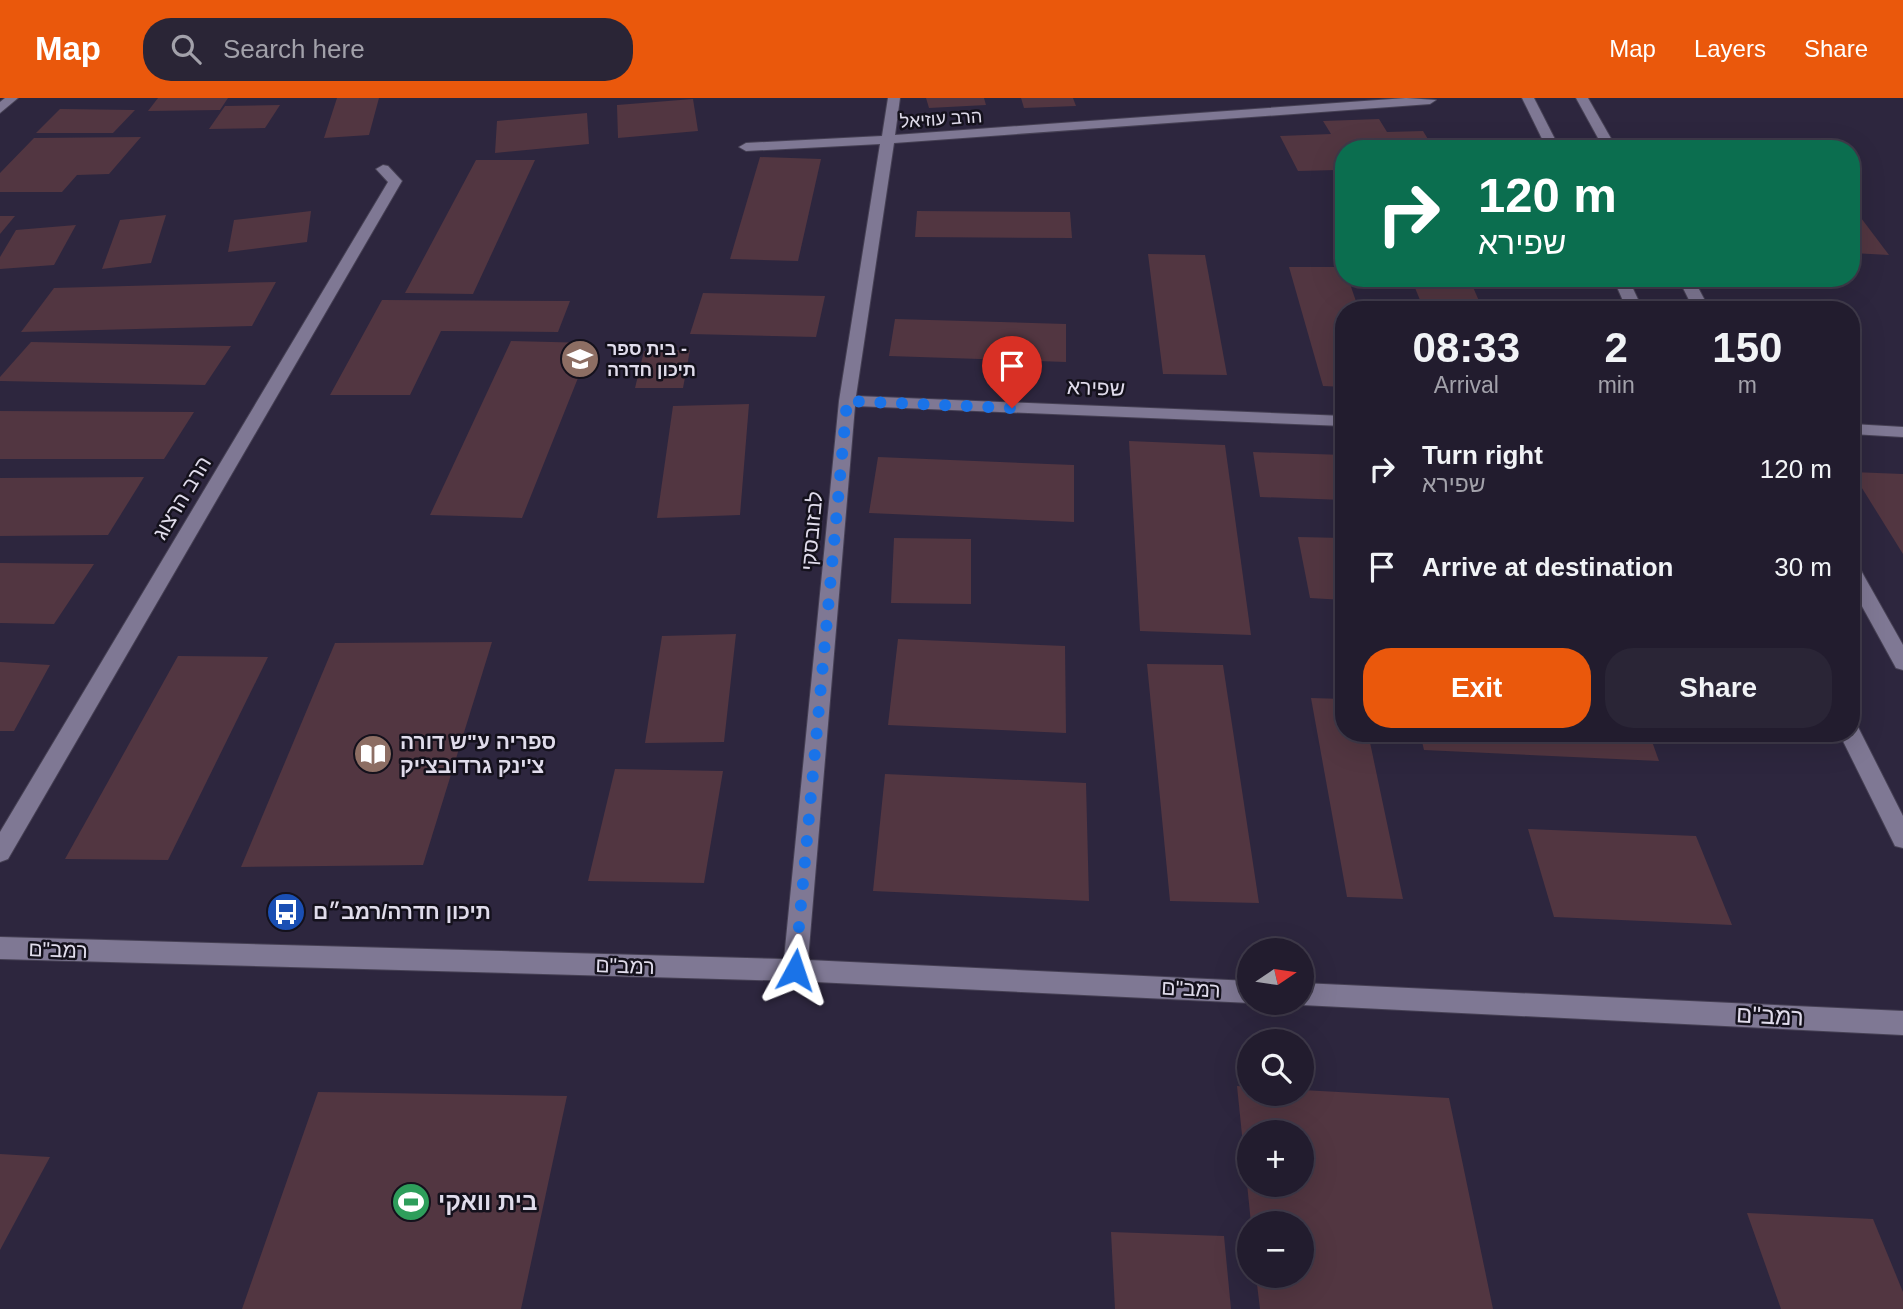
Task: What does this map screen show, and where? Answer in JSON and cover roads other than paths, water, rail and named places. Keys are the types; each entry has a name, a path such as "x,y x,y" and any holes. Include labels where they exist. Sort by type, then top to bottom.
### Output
{"street":[{"path":"0,109 12,98"},
{"name":"לבזובסקי","path":"795,970 847,401 894,98"},
{"path":"1528,98 1549,140"},
{"path":"1583,98 1606,140"},
{"name":"הרב עוזיאל","path":"746,147 886,140 1430,100"},
{"name":"הרב הרצוג","path":"0,852 395,181 383,169"},
{"name":"שפירא","path":"847,401 1335,421"},
{"path":"1860,429 1903,432"},
{"path":"1860,586 1903,663"},
{"path":"1854,742 1903,839"},
{"name":"רמב\"ם","path":"0,948 795,970 1237,991"},
{"name":"רמב\"ם","path":"1314,995 1903,1023"}],"place":[{"name":"בית ספר - תיכון חדרה","path":"580,359"},
{"name":"ספריה ע\"ש דורה צ'ינק גרדובצ'יק","path":"373,754"},
{"name":"תיכון חדרה/רמב״ם","path":"286,912"},
{"name":"בית וואקי","path":"411,1202"}]}
